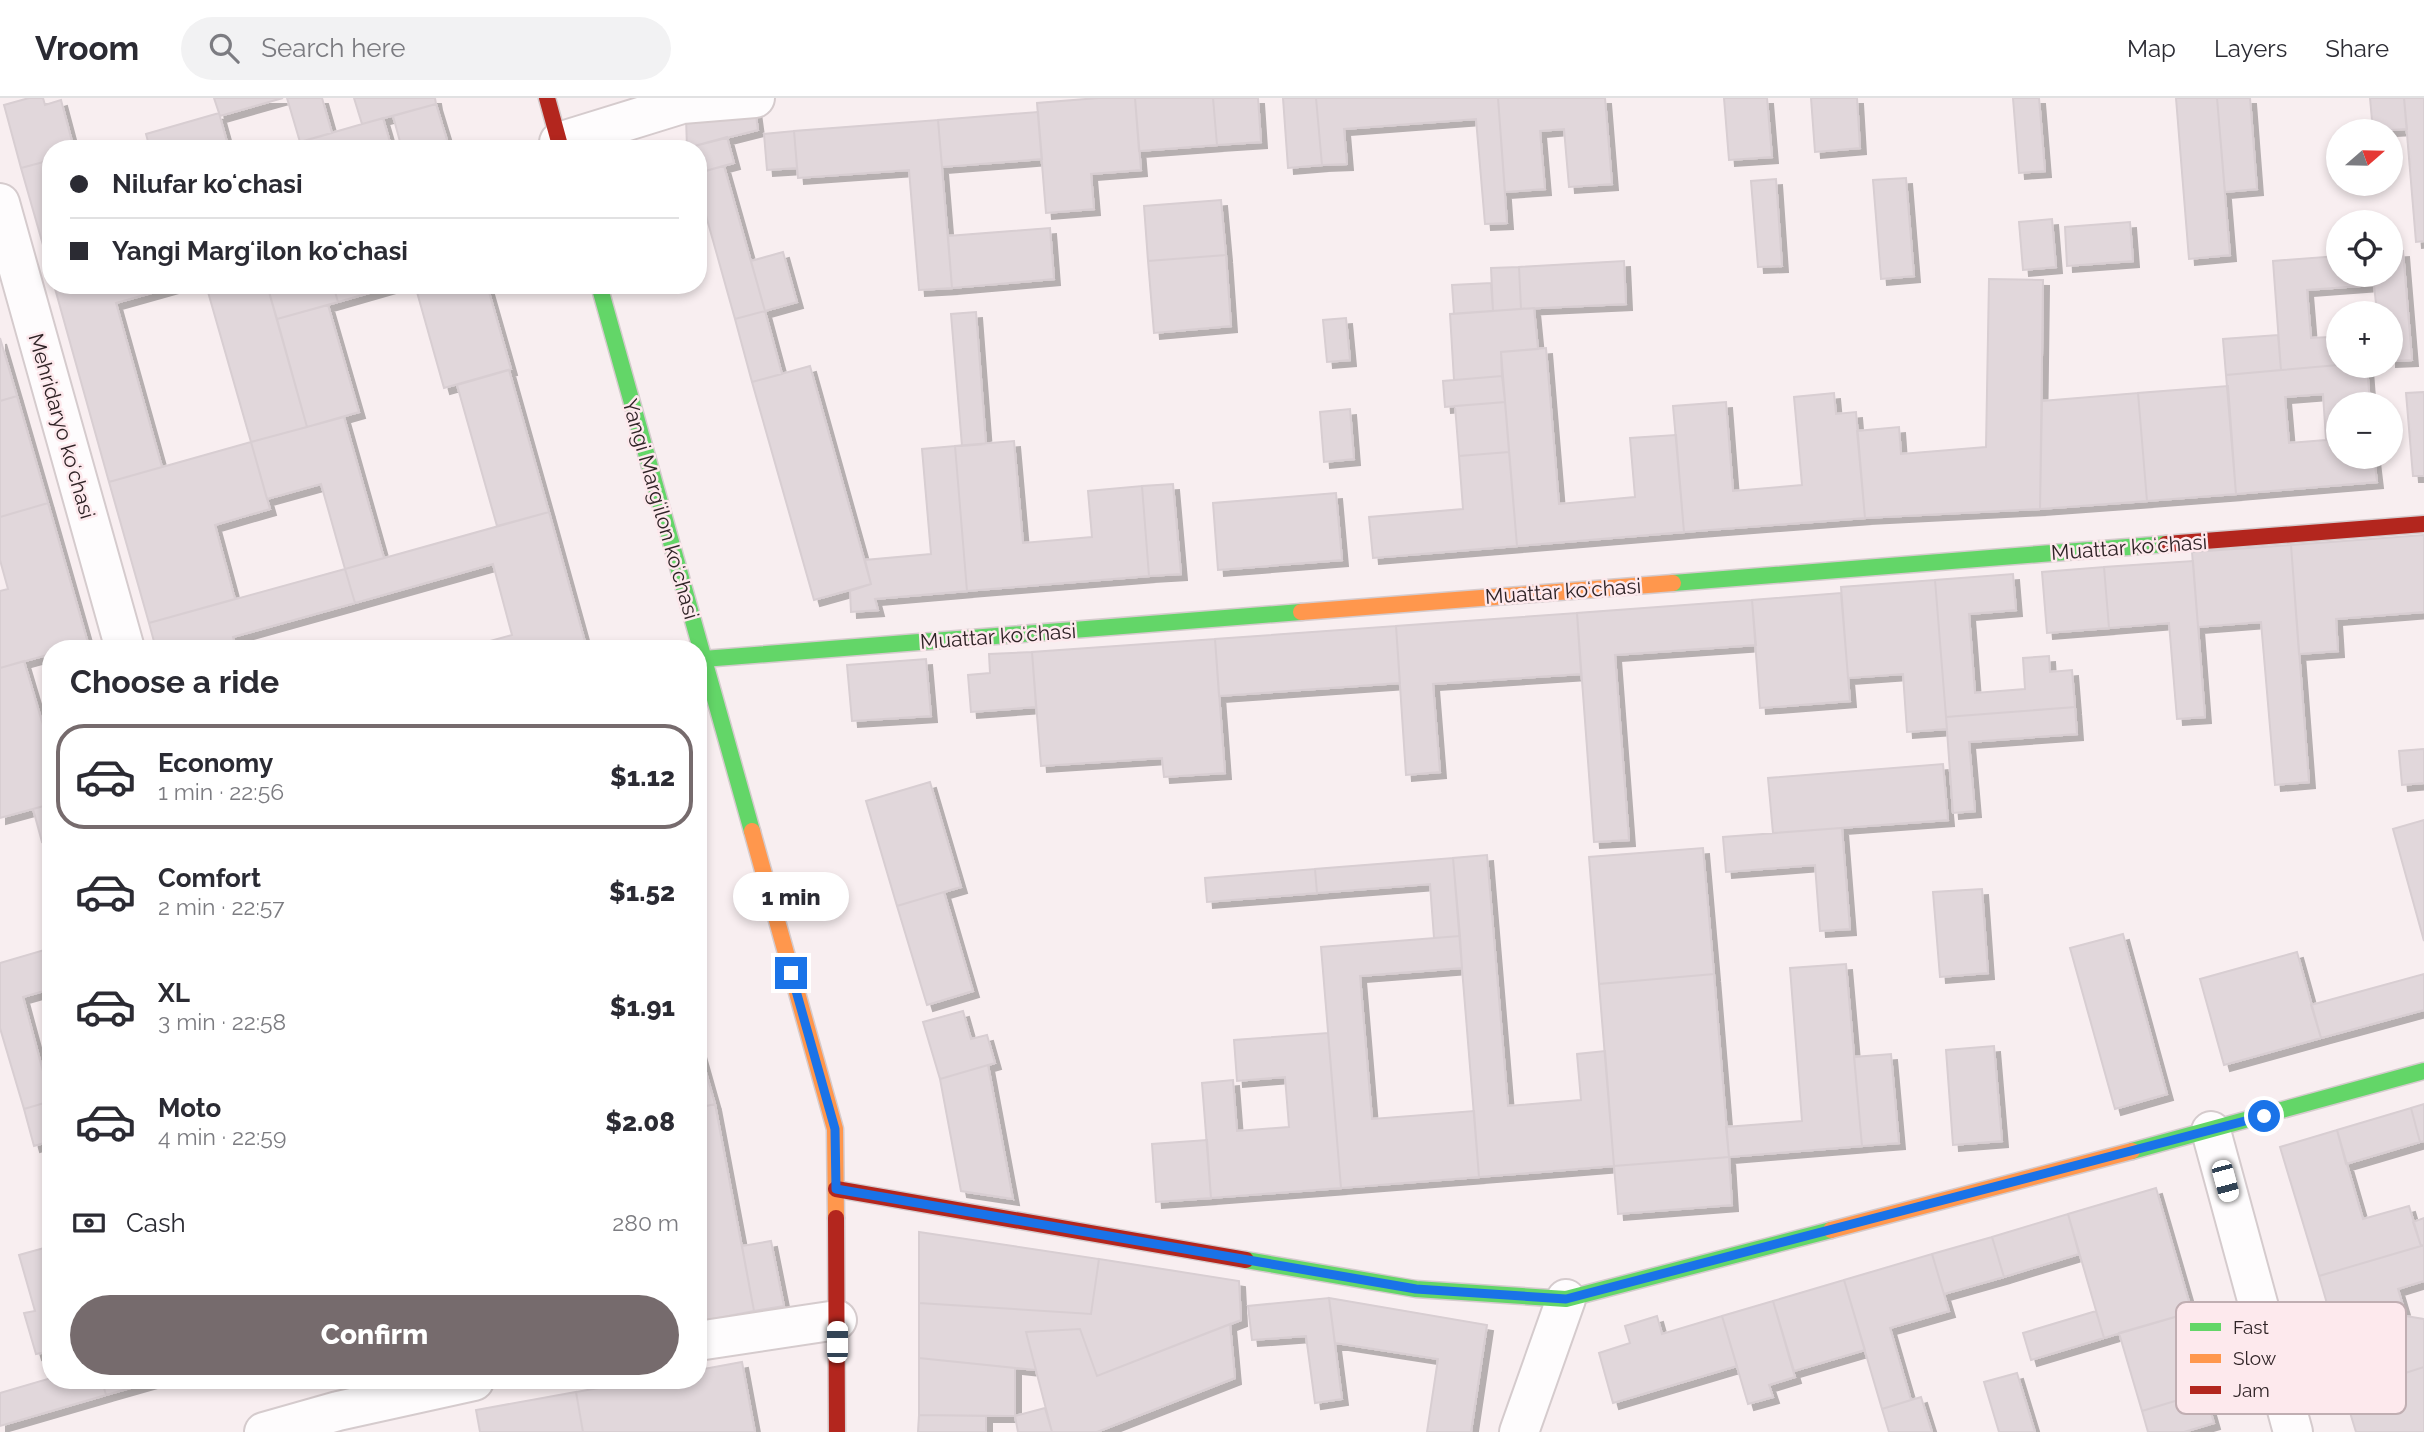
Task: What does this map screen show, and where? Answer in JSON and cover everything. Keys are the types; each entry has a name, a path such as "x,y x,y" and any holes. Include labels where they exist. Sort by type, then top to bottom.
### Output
{"street":[{"path":"547,98 559,140"},
{"path":"574,140 681,101 755,98"},
{"name":"Mehridaryo koʻchasi","path":"0,203 122,640"},
{"name":"Yangi Margʻilon koʻchasi","path":"602,294 698,640"},
{"name":"Muattar koʻchasi","path":"707,659 2424,524"},
{"name":"Yangi Margʻilon koʻchasi","path":"707,673 835,1129 837,1432"},
{"path":"836,1189 1416,1289 1566,1299 2211,1131 2424,1071"},
{"path":"2211,1131 2258,1302"},
{"path":"1519,1432 1566,1299"},
{"path":"707,1340 836,1320"},
{"path":"264,1432 334,1396 399,1389"},
{"path":"2288,1414 2293,1432"}],"building":[{"path":"29,98 43,98 45,105 61,100 72,140 42,140 42,162 21,168 4,105"},
{"path":"214,98 283,98 220,116"},
{"path":"287,98 322,98 332,133 299,140"},
{"path":"354,98 435,98 436,104 362,124"},
{"path":"1135,98 1141,170 1091,174 1094,209 1046,213 1037,103"},
{"path":"1135,98 1213,98 1217,145 1139,151"},
{"path":"1213,98 1258,98 1261,142 1217,145"},
{"path":"1283,98 1316,98 1322,165 1288,168"},
{"path":"1316,98 1498,98 1507,223 1485,224 1476,119 1344,129 1347,164 1322,165"},
{"path":"1498,98 1605,98 1612,184 1569,187 1564,129 1540,131 1545,189 1505,192"},
{"path":"1724,98 1767,98 1772,157 1729,160"},
{"path":"1811,98 1857,98 1860,148 1815,152"},
{"path":"2013,98 2039,98 2045,171 2019,173"},
{"path":"2176,98 2217,98 2230,255 2189,259"},
{"path":"2217,98 2250,98 2257,189 2225,192"},
{"path":"2370,98 2404,98 2407,129 2403,129 2403,119 2372,119"},
{"path":"2404,98 2424,98 2424,241 2416,242"},
{"path":"436,104 447,140 400,140 393,116"},
{"path":"755,108 758,130 707,143 707,140 687,140 686,117"},
{"path":"1038,112 1042,159 942,167 938,120"},
{"path":"219,113 226,140 148,140 146,134"},
{"path":"383,118 389,140 307,140"},
{"path":"938,120 952,288 919,290 909,170 798,178 794,131"},
{"path":"794,131 797,168 767,170 764,134"},
{"path":"727,137 734,163 707,170 707,142"},
{"path":"42,162 42,242 21,168"},
{"path":"724,166 765,311 735,319 707,219 707,171"},
{"path":"1906,178 1914,276 1881,279 1873,180"},
{"path":"1776,179 1782,266 1758,267 1751,181"},
{"path":"1221,200 1226,255 1148,261 1144,206"},
{"path":"2052,219 2056,267 2023,270 2019,222"},
{"path":"2130,222 2133,261 2067,266 2065,227"},
{"path":"1050,228 1054,279 952,288 948,236"},
{"path":"2403,251 2412,360 2403,360 2403,301 2376,301 2374,287 2403,287"},
{"path":"783,252 797,302 765,311 751,261"},
{"path":"1226,255 1231,326 1154,333 1148,261"},
{"path":"2326,257 2326,287 2347,287 2307,290 2311,338 2326,337 2326,366 2281,370 2273,261"},
{"path":"1624,261 1626,304 1521,309 1519,267"},
{"path":"1519,267 1521,309 1493,311 1491,268"},
{"path":"1989,279 2043,280 2040,509 1865,518 1857,431 1899,427 1901,454 1986,447"},
{"path":"1491,283 1493,311 1454,314 1452,285"},
{"path":"57,294 148,294 116,303 162,467 109,482"},
{"path":"209,294 270,294 307,427 251,442"},
{"path":"270,294 336,294 338,302 277,319"},
{"path":"336,294 366,294 338,302"},
{"path":"418,294 490,294 511,369 444,388"},
{"path":"328,305 359,412 307,427 277,319"},
{"path":"1534,308 1538,349 1501,352 1502,376 1454,380 1450,314"},
{"path":"765,311 782,374 752,382 735,319"},
{"path":"976,312 986,444 962,446 951,314"},
{"path":"1346,318 1350,360 1327,362 1323,320"},
{"path":"2278,335 2281,370 2226,375 2223,339"},
{"path":"0,338 17,396 0,401"},
{"path":"1546,348 1559,504 1635,497 1630,438 1676,435 1684,532 1517,546 1501,352"},
{"path":"810,366 871,584 814,600 752,382"},
{"path":"2326,366 2326,378 2368,378 2369,392 2326,392 2326,440 2326,469 2375,469 2377,482 2236,494 2226,375","holes":["2323,394 2326,440 2289,443 2285,397"]},
{"path":"509,370 549,512 497,526 457,385"},
{"path":"1502,376 1505,402 1445,407 1443,381"},
{"path":"2228,386 2236,494 2147,501 2138,393"},
{"path":"2424,392 2424,476 2413,476 2406,393"},
{"path":"1834,393 1836,414 1856,412 1865,518 1684,532 1673,406 1726,402 1733,491 1802,485 1794,397"},
{"path":"2138,393 2147,501 2040,509 2042,401"},
{"path":"17,396 48,503 0,517 0,401"},
{"path":"1505,402 1509,452 1459,456 1455,406"},
{"path":"1350,409 1354,459 1324,462 1320,412"},
{"path":"344,417 384,558 345,569 321,484 267,499 251,442"},
{"path":"1014,441 1023,543 1092,537 1088,491 1142,486 1149,576 967,591 955,446"},
{"path":"251,442 270,509 215,525 235,599 149,623 109,482"},
{"path":"955,446 967,591 875,599 878,610 851,612 850,591 871,584 865,560 931,554 922,449"},
{"path":"1509,452 1517,546 1373,558 1369,517 1463,509 1459,456"},
{"path":"1173,484 1181,574 1149,576 1142,486"},
{"path":"1336,493 1342,560 1218,570 1213,503"},
{"path":"48,503 87,640 42,640 42,656 0,668 0,591 8,589 0,560 0,517"},
{"path":"549,512 585,640 494,640 512,635 493,564 355,603 345,569"},
{"path":"2424,535 2424,612 2336,619 2338,651 2299,654 2291,545"},
{"path":"2291,545 2309,782 2275,785 2261,622 2198,627 2192,552"},
{"path":"2193,561 2205,717 2177,719 2169,623 2109,628 2104,567"},
{"path":"2104,567 2109,628 2047,633 2042,572"},
{"path":"345,569 355,603 233,637 234,640 154,640 149,623"},
{"path":"2013,574 2016,610 1969,614 1975,693 2025,689 2023,658 2049,656 2050,672 2072,670 2075,707 1946,717 1935,580"},
{"path":"1935,580 1947,729 1907,732 1903,674 1848,678 1841,587"},
{"path":"1841,593 1850,701 1760,708 1752,600"},
{"path":"1752,600 1756,645 1615,655 1629,840 1594,842 1577,613"},
{"path":"1577,613 1581,674 1433,684 1440,772 1406,775 1396,626"},
{"path":"1396,626 1400,683 1219,696 1215,639"},
{"path":"1215,639 1225,773 1164,777 1162,758 1041,766 1032,652"},
{"path":"1032,652 1036,707 971,712 968,675 990,673 989,654"},
{"path":"926,659 931,716 852,721 847,665"},
{"path":"24,661 42,722 42,806 0,818 0,668"},
{"path":"2075,707 2077,734 1969,742 1975,811 1953,813 1946,717"},
{"path":"2424,749 2424,783 2402,785 2399,751"},
{"path":"1943,764 1948,820 1773,833 1768,778"},
{"path":"930,782 961,887 897,906 866,801"},
{"path":"42,806 42,842 33,809"},
{"path":"2424,820 2424,941 2393,829"},
{"path":"1842,828 1850,929 1820,931 1815,865 1726,872 1723,837"},
{"path":"1703,848 1714,974 1599,984 1589,857"},
{"path":"1487,855 1508,1106 1581,1100 1577,1054 1605,1051 1614,1166 1479,1177 1453,858"},
{"path":"1453,858 1460,936 1434,938 1430,884 1317,893 1315,869"},
{"path":"1315,869 1317,893 1207,902 1205,878"},
{"path":"1982,889 1988,973 1940,977 1933,892"},
{"path":"944,892 973,991 927,1005 897,906"},
{"path":"2123,934 2167,1094 2115,1109 2070,948"},
{"path":"1460,936 1462,968 1360,976 1372,1119 1474,1111 1479,1177 1341,1188 1321,947"},
{"path":"42,951 42,992 23,997 42,1068 42,1104 24,1109 0,1028 0,963"},
{"path":"2297,952 2321,1038 2224,1065 2200,979"},
{"path":"1846,964 1862,1146 1729,1157 1726,1127 1802,1121 1790,968"},
{"path":"1714,974 1729,1157 1614,1166 1599,984"},
{"path":"2424,974 2424,1010 2321,1038 2311,1005"},
{"path":"963,1011 971,1039 987,1035 995,1063 940,1079 923,1022"},
{"path":"1328,1033 1341,1188 1211,1198 1202,1083 1233,1080 1237,1131 1289,1127 1285,1077 1237,1081 1234,1040"},
{"path":"1994,1046 2002,1141 1953,1145 1946,1050"},
{"path":"1891,1054 1899,1143 1862,1146 1854,1057"},
{"path":"988,1065 1013,1199 961,1191 940,1079"},
{"path":"707,1076 715,1104 707,1106"},
{"path":"42,1104 42,1144 34,1146 24,1109"},
{"path":"715,1104 754,1311 707,1320 707,1106"},
{"path":"2424,1104 2424,1141 2420,1142 2411,1108"},
{"path":"2411,1108 2420,1142 2346,1164 2337,1130"},
{"path":"2337,1130 2363,1219 2409,1206 2421,1246 2319,1276 2280,1147"},
{"path":"1207,1140 1211,1198 1156,1202 1152,1144"},
{"path":"1729,1157 1732,1205 1618,1214 1614,1166"},
{"path":"2156,1188 2189,1302 2176,1302 2176,1317 2104,1338 2068,1214"},
{"path":"2068,1214 2079,1254 2004,1277 1992,1237"},
{"path":"2424,1218 2424,1245 2421,1246 2413,1222"},
{"path":"919,1232 1099,1259 1091,1314 919,1303"},
{"path":"1992,1237 2004,1277 1944,1294 1932,1254"},
{"path":"771,1241 784,1306 754,1311 742,1246"},
{"path":"2424,1245 2424,1281 2398,1289 2402,1302 2327,1302 2319,1276"},
{"path":"42,1249 42,1353 36,1354 24,1313 35,1311 19,1255"},
{"path":"1932,1254 1949,1311 1890,1328 1911,1400 1882,1409 1844,1280"},
{"path":"1099,1259 1239,1281 1241,1320 1097,1376 1080,1329 1026,1332 1036,1370 919,1358 919,1303 1091,1314"},
{"path":"1844,1280 1865,1350 1794,1371 1773,1301"},
{"path":"1329,1298 1342,1399 1315,1403 1306,1336 1252,1340 1248,1306"},
{"path":"1329,1298 1487,1325 1471,1432 1427,1432 1438,1359 1335,1343"},
{"path":"1773,1301 1795,1377 1769,1385 1773,1397 1748,1404 1722,1316"},
{"path":"2096,1311 2104,1338 2031,1360 2023,1333"},
{"path":"1657,1316 1662,1334 1722,1316 1737,1366 1613,1403 1599,1353 1630,1343 1625,1326"},
{"path":"2406,1316 2424,1319 2424,1367 2406,1373"},
{"path":"2176,1317 2176,1401 2142,1411 2119,1333"},
{"path":"1230,1324 1235,1378 1097,1432 1052,1432 1026,1332 1080,1329 1097,1376"},
{"path":"919,1358 1015,1368 1015,1416 919,1415"},
{"path":"742,1362 755,1432 583,1432 576,1392 593,1389 707,1389 707,1368"},
{"path":"2424,1367 2424,1432 2356,1432 2350,1414 2406,1414 2406,1373"},
{"path":"2017,1373 2035,1432 1999,1432 1984,1382"},
{"path":"42,1381 42,1389 104,1389 106,1395 0,1426 0,1393"},
{"path":"104,1389 127,1389 106,1395"},
{"path":"576,1392 583,1432 480,1432 476,1410"},
{"path":"1921,1397 1932,1432 1889,1432 1882,1409"},
{"path":"2176,1401 2176,1414 2211,1414 2214,1423 2184,1432 2148,1432 2142,1411"},
{"path":"1045,1408 1052,1432 1018,1432 1015,1416"},
{"path":"919,1415 986,1416 986,1432 918,1432"}],"traffic: fast":[{"path":"602,294 698,640"},
{"path":"1673,583 2166,544"},
{"path":"707,659 1301,612"},
{"path":"707,670 752,831"},
{"path":"2132,1151 2424,1071"},
{"path":"1246,1260 1416,1289 1566,1299 1831,1230"}],"traffic: slow":[{"path":"1301,612 1673,583"},
{"path":"752,831 835,1129 836,1218"},
{"path":"1831,1230 2132,1151"}],"traffic: jam":[{"path":"547,98 559,140"},
{"path":"2166,544 2424,524"},
{"path":"836,1189 1246,1260"},
{"path":"836,1218 837,1432"}],"route":[{"path":"791,973 835,1129 836,1189 1416,1289 1566,1299 2264,1116"}]}
